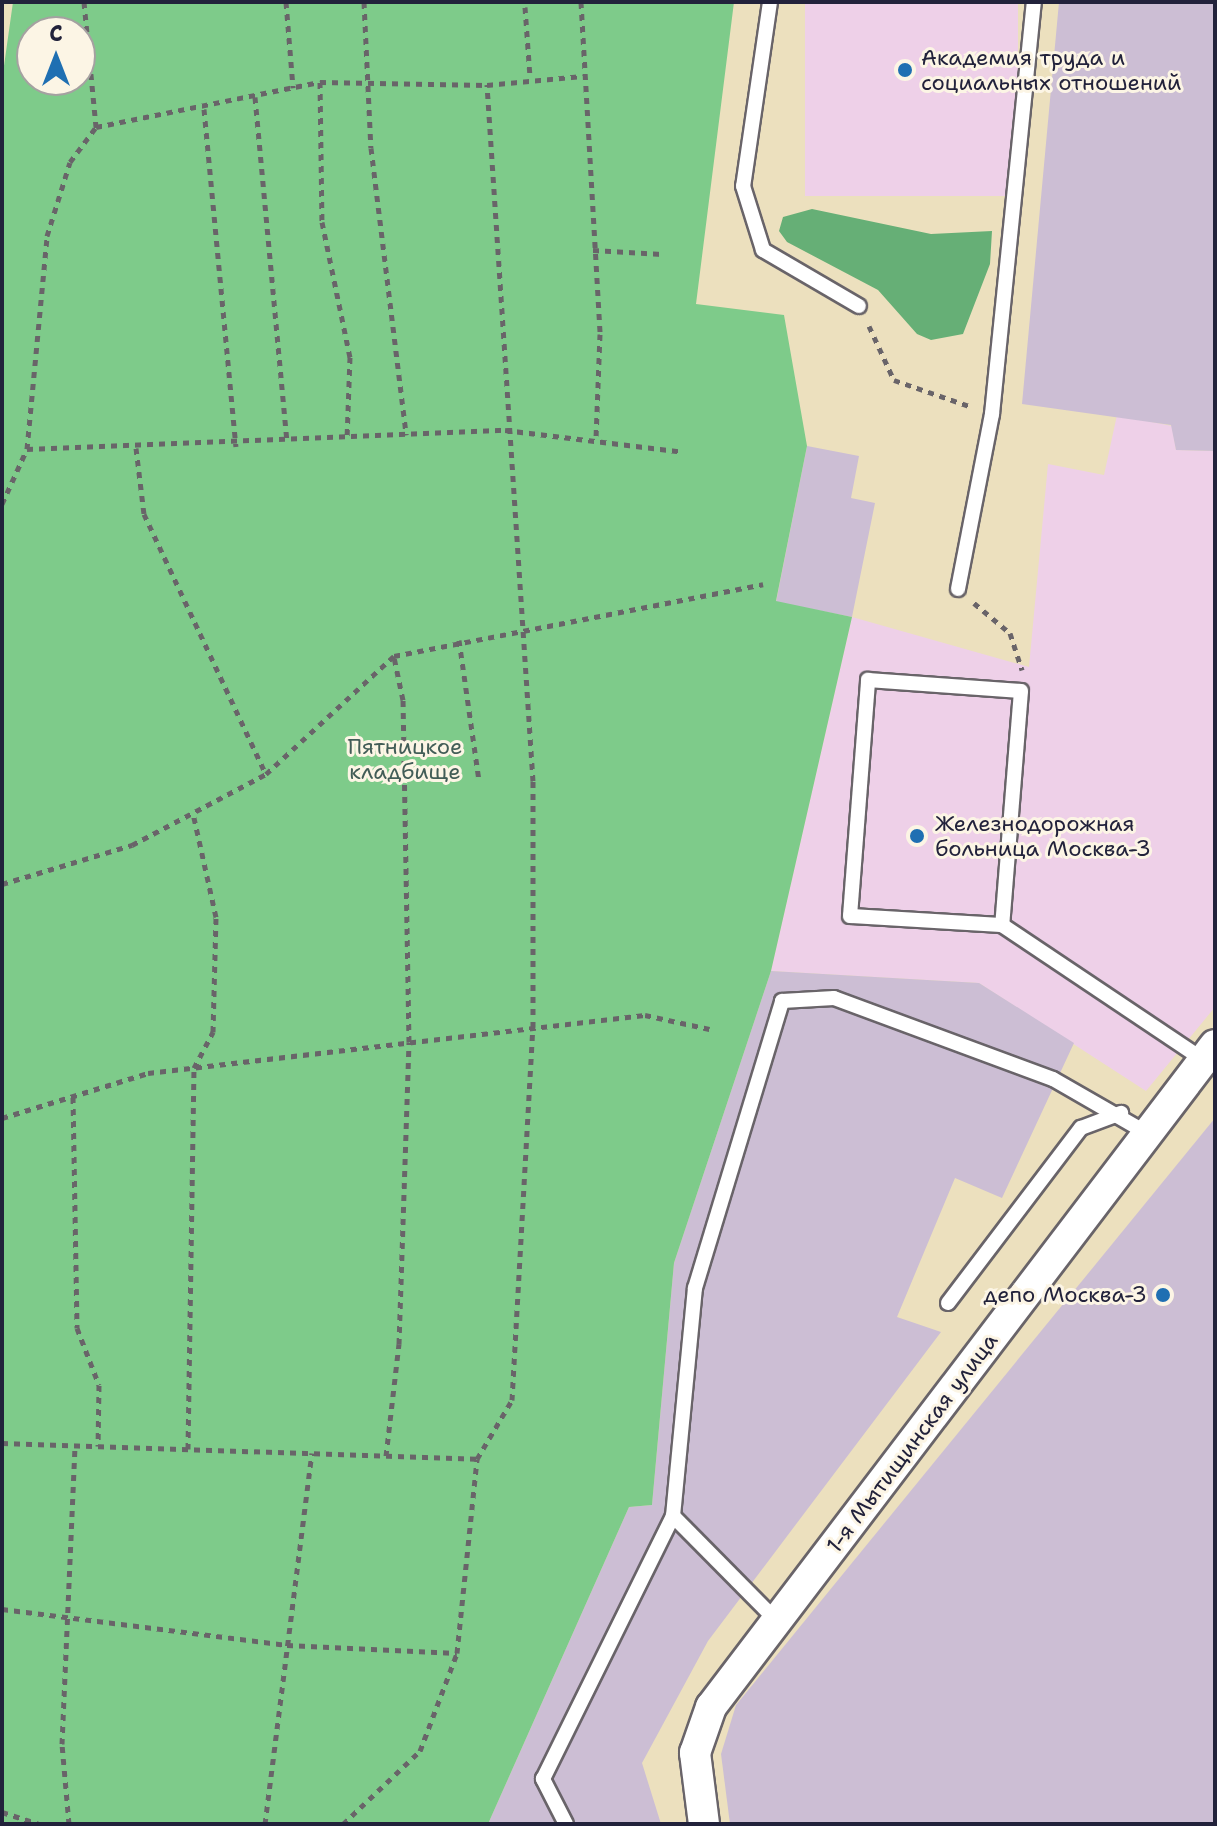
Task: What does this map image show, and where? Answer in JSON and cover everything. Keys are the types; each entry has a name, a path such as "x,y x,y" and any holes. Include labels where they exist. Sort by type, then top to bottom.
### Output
{"street":[{"name":"1-я Мытищинская улица","path":"704,1824 695,1753 711,1707 1145,1132 1209,1052"}],"lane":[{"path":"770,2 743,186 763,250 859,306"},
{"path":"958,589 992,414 1034,2"},
{"path":"1002,925 1021,691 868,680 850,916 1002,925 1209,1052"},
{"path":"566,1824 543,1779 673,1516 695,1288 782,1001 834,998 1053,1079 1121,1113 1145,1132"},
{"path":"948,1303 1081,1128 1121,1113"},
{"path":"673,1516 777,1621"}],"path":[{"path":"2,504 27,449 47,236 70,162 96,127 84,2"},
{"path":"286,2 293,88"},
{"path":"364,2 369,79 406,435"},
{"path":"581,2 600,334 596,437"},
{"path":"525,7 530,77"},
{"path":"96,127 204,108 320,82 369,79 487,85 530,77 583,76"},
{"path":"320,82 322,222 350,357 347,438"},
{"path":"343,1824 420,1751 457,1653 477,1459 512,1400 533,1027 533,781 505,430 487,85"},
{"path":"255,97 287,443"},
{"path":"204,108 236,446"},
{"path":"593,250 662,254"},
{"path":"859,306 894,380 992,414"},
{"path":"27,449 236,446 505,430 596,437 683,452"},
{"path":"136,448 144,514 266,774"},
{"path":"2,884 132,845 266,774 394,656 459,640 521,634 763,584"},
{"path":"958,589 1010,633 1022,666 1021,691"},
{"path":"459,640 479,780"},
{"path":"386,1456 399,1344 409,1042 403,700 394,656"},
{"path":"188,1449 194,1068 213,1032 216,917 193,813"},
{"path":"2,1118 148,1073 645,1015 710,1029"},
{"path":"73,1097 77,1328 99,1385 98,1446"},
{"path":"2,1443 477,1459"},
{"path":"69,1824 66,1618 75,1445"},
{"path":"265,1824 312,1453"},
{"path":"2,1609 287,1645 457,1653"},
{"path":"2,1812 38,1824"}],"shaded area":[{"name":"Академия труда и социальных отношений","path":"805,2 1018,2 1018,196 805,196"},
{"path":"1059,2 1215,2 1215,451 1176,450 1171,425 1022,404"},
{"path":"1117,415 1172,426 1176,450 1215,451 1215,1007 1146,1091 979,983 771,971 852,617 1029,667 1048,464 1104,475"},
{"path":"807,446 859,456 851,498 875,503 852,617 776,602"},
{"path":"771,971 979,983 1074,1043 1002,1198 955,1178 897,1317 941,1332 708,1641 642,1763 661,1824 488,1824 629,1507 652,1505 674,1263"},
{"path":"1215,1118 1215,1824 730,1824 721,1754 736,1705"}],"green space":[{"name":"Пятницкое кладбище","path":"13,2 734,2 696,304 784,315 807,446 776,601 852,617 771,971 674,1263 652,1505 629,1507 488,1824 2,1824 2,80"},
{"path":"812,209 931,234 992,231 990,264 963,334 931,340 917,334 878,290 787,242 779,231 783,217"}],"place":[{"name":"Академия труда и социальных отношений","path":"905,70"},
{"name":"Железнодорожная больница Москва-3","path":"917,836"},
{"name":"депо Москва-3","path":"1163,1295"}]}
